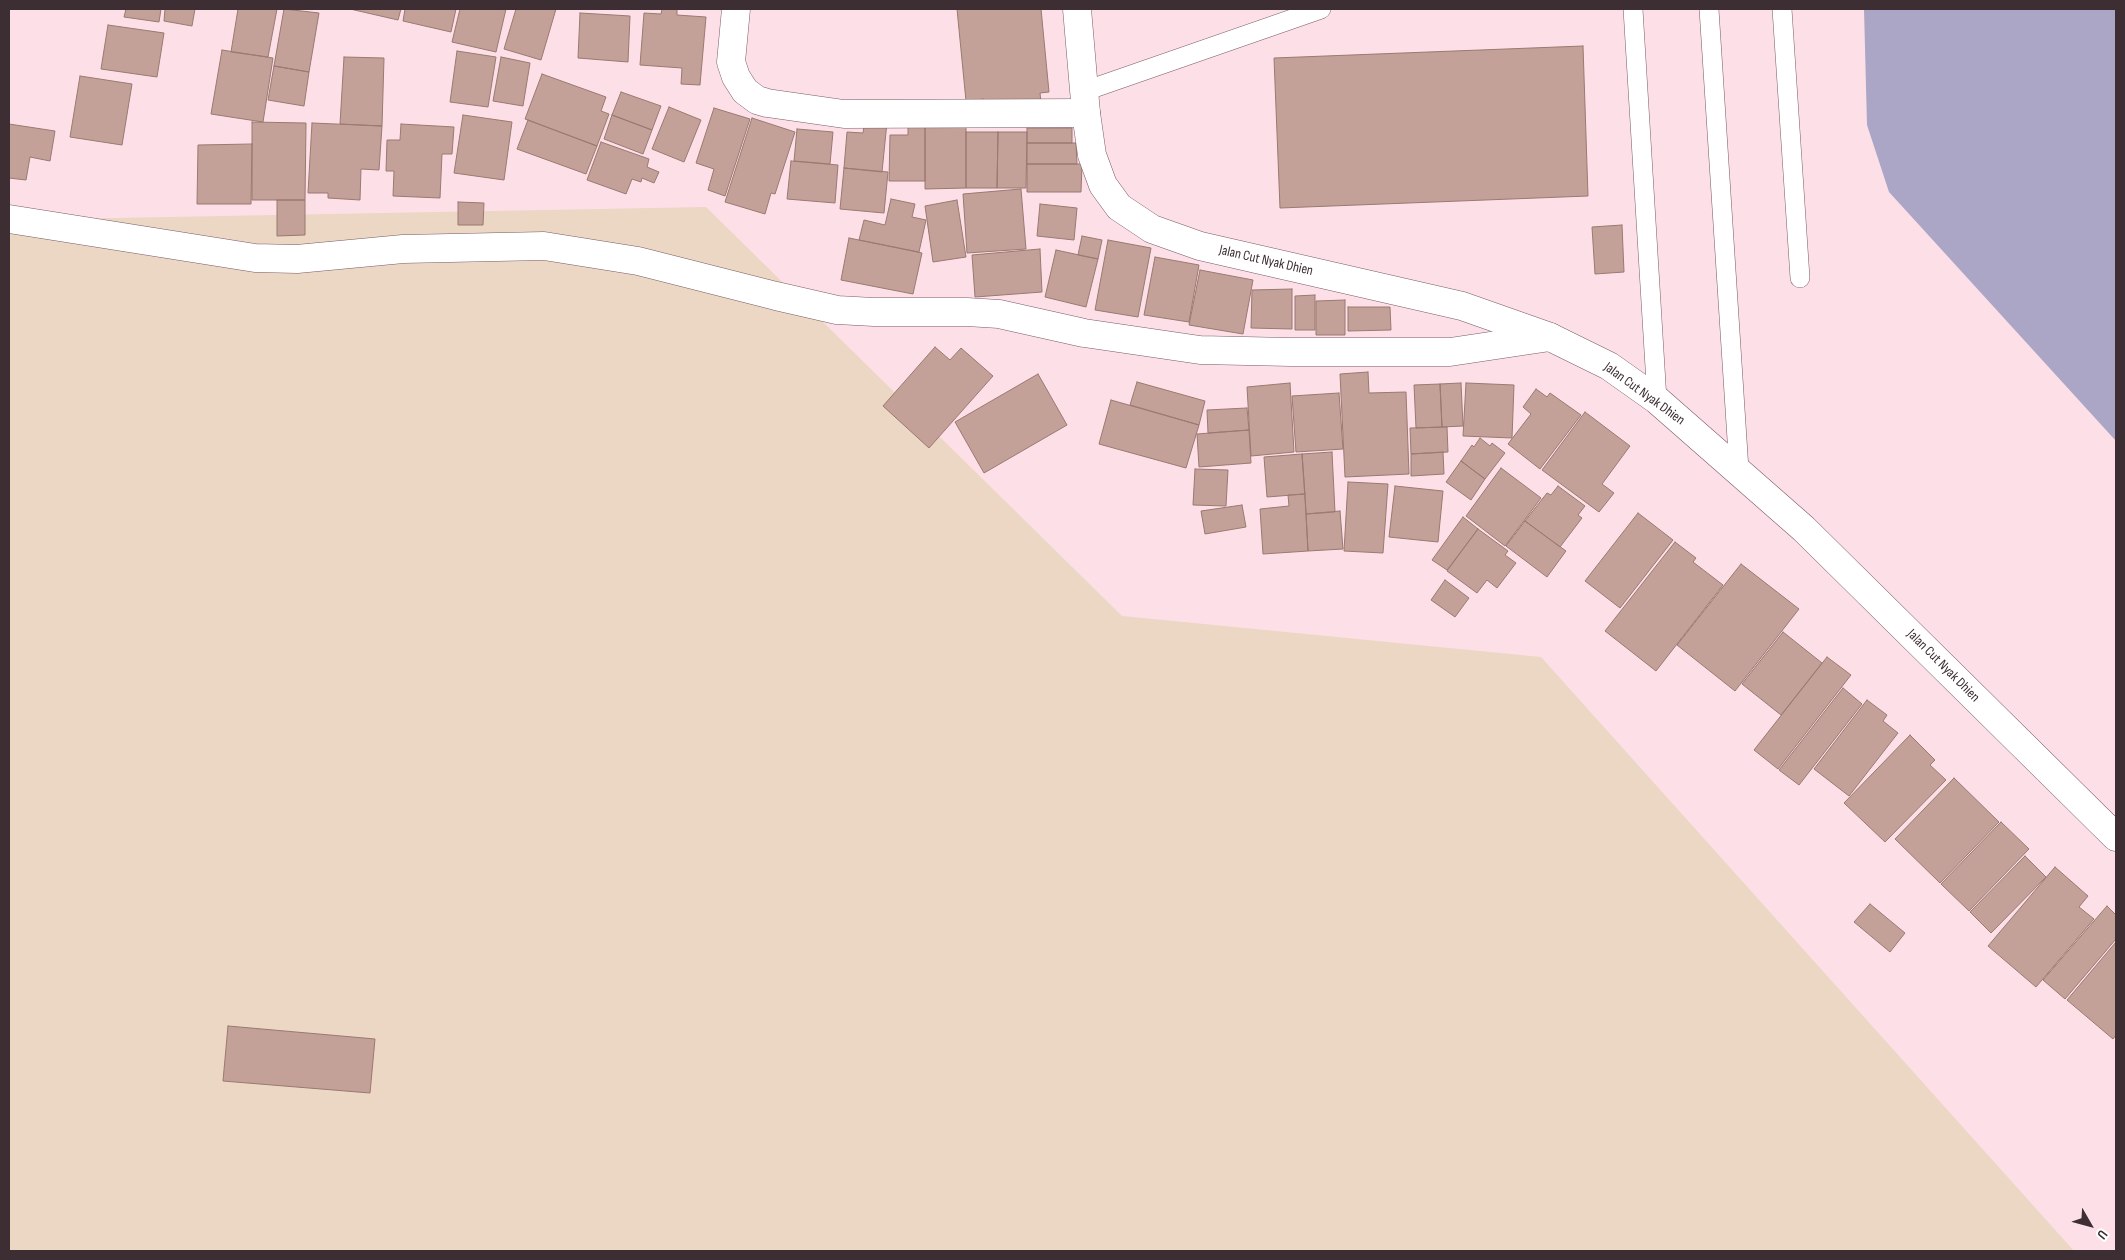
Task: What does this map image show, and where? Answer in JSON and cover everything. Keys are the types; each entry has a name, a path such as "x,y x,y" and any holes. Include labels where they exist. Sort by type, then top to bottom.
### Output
{"main road":[{"path":"736,9 731,62 736,77 745,91 757,100 767,103 844,114 1086,102"},
{"name":"Jalan Cut Nyak Dhien","path":"1077,9 1092,155 1104,185 1119,207 1152,229 1200,246 1462,306 1550,337 1609,366 1658,400 1804,529 2116,837"},
{"path":"9,219 255,258 297,259 403,249 544,246 638,261 837,310 999,314 1084,333 1200,350 1450,352 1550,337"}],"lane":[{"path":"1086,102 1321,9"},
{"path":"1633,9 1658,400"},
{"path":"1709,9 1739,470"},
{"path":"1782,9 1800,278"}],"shaded area":[{"path":"1864,9 2116,9 2116,441 1889,192 1867,125"},
{"path":"706,207 1122,616 1541,657 2074,1251 9,1251 9,220"}],"building":[{"path":"126,9 161,9 159,22 124,17"},
{"path":"165,9 195,9 192,26 164,21"},
{"path":"238,9 277,9 268,57 231,52"},
{"path":"284,9 319,13 309,72 274,66"},
{"path":"350,9 401,9 398,20"},
{"path":"405,9 456,9 451,32 403,21"},
{"path":"460,9 506,9 496,52 452,42"},
{"path":"516,9 556,9 541,60 504,49"},
{"path":"662,9 677,9 677,15 706,17 700,85 681,84 682,68 640,65 644,13 661,14"},
{"path":"957,9 1041,9 1049,92 1040,93 1041,103 985,109 984,99 966,101"},
{"path":"580,13 630,16 628,62 578,58"},
{"path":"108,25 164,33 157,77 101,69"},
{"path":"1583,46 1588,196 1280,208 1274,58"},
{"path":"222,50 273,58 263,122 211,114"},
{"path":"457,51 496,57 488,107 450,102"},
{"path":"344,57 384,58 382,126 340,124"},
{"path":"501,57 530,63 523,106 493,101"},
{"path":"274,66 309,72 304,106 268,100"},
{"path":"542,74 606,97 601,111 609,114 597,146 525,119"},
{"path":"80,76 132,84 122,145 70,137"},
{"path":"621,92 661,106 652,130 612,115"},
{"path":"669,107 701,120 684,162 652,149"},
{"path":"714,108 750,119 725,196 708,190 714,169 696,163"},
{"path":"463,115 512,122 504,180 454,173"},
{"path":"612,115 652,130 643,154 604,139"},
{"path":"752,118 795,132 775,194 771,193 765,214 725,202"},
{"path":"528,120 597,146 586,174 517,149"},
{"path":"865,120 887,122 882,172 844,168 847,132 863,133"},
{"path":"252,122 306,123 305,200 252,200"},
{"path":"312,123 382,126 379,170 361,169 360,200 328,198 328,193 308,193"},
{"path":"908,123 925,123 925,181 889,181 890,135 908,135"},
{"path":"925,123 966,123 966,188 925,189"},
{"path":"9,124 55,131 50,161 30,157 26,180 9,178"},
{"path":"401,124 454,127 452,154 442,154 440,198 393,196 394,171 386,171 387,140 400,140"},
{"path":"1027,128 1072,128 1072,143 1027,143"},
{"path":"797,129 833,132 830,164 794,161"},
{"path":"966,132 998,132 997,188 966,188"},
{"path":"998,132 1027,132 1026,188 997,188"},
{"path":"601,142 649,159 647,167 659,172 654,183 642,178 641,182 632,179 626,194 587,180"},
{"path":"1027,143 1076,143 1077,164 1027,164"},
{"path":"252,144 251,204 197,204 198,145"},
{"path":"791,161 838,165 835,203 787,199"},
{"path":"1027,164 1082,164 1081,192 1027,192"},
{"path":"844,168 888,172 884,213 840,209"},
{"path":"1021,189 1026,249 967,253 963,194"},
{"path":"891,199 915,204 912,217 926,220 919,252 859,240 864,220 885,225"},
{"path":"277,200 305,200 305,235 277,236"},
{"path":"957,200 966,257 933,262 925,206"},
{"path":"458,202 484,203 483,225 458,225"},
{"path":"1040,204 1077,208 1074,240 1037,236"},
{"path":"1622,225 1624,272 1595,274 1592,227"},
{"path":"1082,236 1102,240 1098,259 1078,255"},
{"path":"849,238 922,253 913,294 841,280"},
{"path":"1108,240 1151,248 1138,317 1095,310"},
{"path":"1040,249 1042,292 975,297 972,255"},
{"path":"1056,250 1098,259 1086,307 1045,297"},
{"path":"1155,257 1199,265 1189,322 1144,315"},
{"path":"1200,270 1253,280 1243,334 1189,325"},
{"path":"1292,289 1292,329 1251,328 1252,290"},
{"path":"1315,295 1315,330 1295,330 1295,296"},
{"path":"1345,300 1345,335 1316,335 1316,301"},
{"path":"1348,307 1390,307 1391,330 1348,331"},
{"path":"935,347 950,360 961,348 993,376 929,448 883,406"},
{"path":"1368,372 1369,393 1406,392 1409,474 1345,477 1340,374"},
{"path":"1038,374 1067,425 984,473 955,422"},
{"path":"1137,382 1205,401 1199,425 1130,405"},
{"path":"1290,383 1294,452 1251,456 1247,387"},
{"path":"1461,383 1463,426 1442,427 1440,384"},
{"path":"1466,383 1514,385 1512,438 1463,436"},
{"path":"1440,384 1442,427 1416,428 1414,385"},
{"path":"1536,389 1547,397 1550,393 1581,415 1540,469 1508,444 1531,414 1523,407"},
{"path":"1339,393 1343,449 1296,452 1292,396"},
{"path":"1111,400 1199,425 1186,468 1099,444"},
{"path":"1247,408 1249,430 1208,433 1207,410"},
{"path":"1585,412 1630,446 1602,484 1614,493 1599,512 1542,470"},
{"path":"1447,427 1448,452 1411,454 1410,428"},
{"path":"1249,430 1251,463 1199,467 1197,434"},
{"path":"1480,438 1490,446 1492,443 1505,453 1485,479 1461,461 1472,445 1474,447"},
{"path":"1332,452 1335,512 1306,514 1302,454"},
{"path":"1443,452 1444,474 1411,476 1411,454"},
{"path":"1302,454 1305,494 1267,497 1264,457"},
{"path":"1461,461 1485,479 1471,500 1446,482"},
{"path":"1501,468 1541,498 1505,546 1466,516"},
{"path":"1195,469 1228,470 1226,506 1193,505"},
{"path":"1348,482 1388,484 1383,553 1344,551"},
{"path":"1395,486 1443,491 1438,542 1389,537"},
{"path":"1558,486 1585,506 1578,515 1582,518 1560,547 1525,521 1547,493 1551,495"},
{"path":"1305,494 1308,551 1263,554 1260,509 1289,506 1288,495"},
{"path":"1242,505 1246,527 1205,534 1201,511"},
{"path":"1340,511 1343,549 1308,551 1306,514"},
{"path":"1638,513 1673,540 1620,608 1585,581"},
{"path":"1463,517 1478,529 1447,570 1432,560"},
{"path":"1525,521 1566,551 1547,577 1506,546"},
{"path":"1478,529 1508,551 1505,555 1516,563 1497,588 1487,580 1477,593 1447,571"},
{"path":"1675,542 1696,558 1693,562 1723,585 1656,671 1605,631"},
{"path":"1741,564 1799,609 1735,691 1677,645"},
{"path":"1445,580 1469,598 1455,617 1431,600"},
{"path":"1783,632 1822,663 1781,715 1742,684"},
{"path":"1827,657 1851,675 1778,769 1754,750"},
{"path":"1843,688 1862,704 1799,785 1779,770"},
{"path":"1867,700 1887,715 1883,721 1898,733 1849,796 1814,769"},
{"path":"1910,735 1935,760 1930,765 1946,780 1885,842 1844,803"},
{"path":"1954,778 1999,822 1940,883 1895,839"},
{"path":"2001,822 2029,849 1969,911 1941,884"},
{"path":"2025,856 2046,877 1991,933 1970,912"},
{"path":"2055,867 2088,896 2079,907 2094,919 2036,987 1988,946"},
{"path":"1870,904 1905,933 1890,952 1854,922"},
{"path":"2107,906 2116,915 2116,939 2065,999 2043,980"},
{"path":"2116,942 2116,1035 2113,1039 2067,1000"},
{"path":"228,1026 375,1039 370,1093 223,1081"}]}
